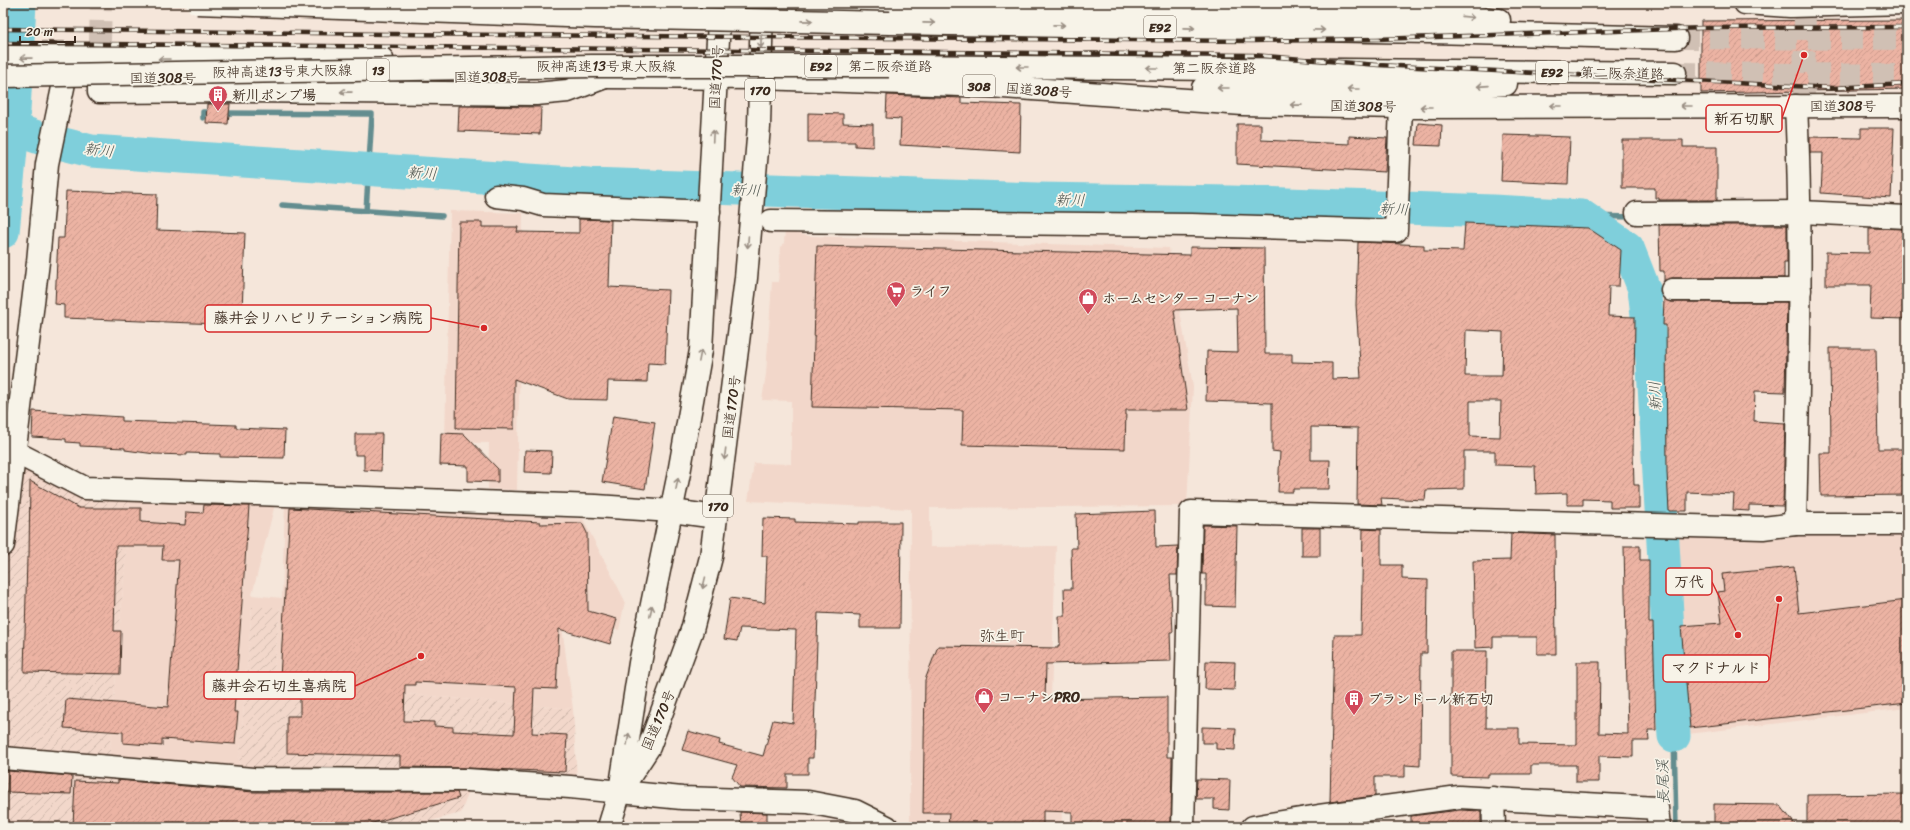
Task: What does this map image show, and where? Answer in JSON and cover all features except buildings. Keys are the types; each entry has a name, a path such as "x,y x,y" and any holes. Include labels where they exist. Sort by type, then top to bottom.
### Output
{"main road":[{"path":"197,3 595,17 759,10 794,4 995,6 1059,3"},
{"path":"261,3 623,7 684,12 720,6 759,10"},
{"path":"1745,3 1790,6 1907,4"},
{"name":"国道170号","path":"609,827 620,791 640,663 672,511 701,350 720,6"},
{"name":"E92","path":"759,10 1430,32 1676,38 1430,13 995,6"},
{"name":"国道170号","path":"620,791 649,747 674,680 700,602 711,557 746,278 751,203 759,127 756,72 759,10"},
{"path":"3,58 55,71 684,60 716,78"},
{"name":"阪神高速13号東大阪線","path":"3,76 584,66 756,72"},
{"name":"第二阪奈道路","path":"756,72 1429,70 1675,73 1429,89 989,86"},
{"path":"3,545 38,262 47,164 55,119 55,71"},
{"name":"国道308号","path":"3,79 55,71 716,78 756,72 989,86 1243,104 1401,107 1907,106"},
{"path":"99,87 99,92 385,92 536,94 568,91 605,77"},
{"path":"1795,524 1800,290 1800,212 1796,106"},
{"path":"771,221 1192,225 1396,231 1396,198 1401,107"},
{"path":"496,196 523,199 543,205 710,207"},
{"path":"1637,213 1800,212 1907,217"},
{"path":"1672,290 1800,290"},
{"path":"15,452 85,488 573,505 672,511 716,516"},
{"path":"1183,827 1191,512 1763,528 1795,524 1907,524"},
{"path":"3,758 253,778 467,780 620,791 682,798 808,802 855,811 887,827"},
{"path":"1253,827 1319,816 1459,797 1657,808 1659,827"},
{"path":"1493,798 1494,827"}],"shaded area":[{"path":"450,211 523,213 517,490 488,489 489,443 445,442"},
{"path":"785,231 810,236 1169,248 1193,387 1187,506 930,508 930,547 1056,546 1049,759 1060,760 1062,827 910,827 911,509 748,501 754,463 791,464 791,401 762,400 766,374 772,282 778,282 781,247 784,243"},
{"path":"15,452 130,501 109,761 3,757 3,545"},
{"path":"130,501 275,504 252,595 282,598 285,503 583,519 625,601 619,630 560,612 573,709 273,682 280,608 252,607 239,767 109,761"},
{"path":"1763,536 1907,536 1907,708 1679,735 1675,538"},
{"path":"252,607 280,607 273,682 573,709 577,780 239,767"},
{"path":"3,758 471,785 461,813 408,827 3,827"}],"waterway":[{"path":"3,232 13,129 20,3"},
{"path":"203,118 203,112 213,112"},
{"path":"223,113 372,114 366,211"},
{"name":"新川","path":"13,129 40,138 91,151 589,184 1037,199 1231,202 1493,211 1582,216 1628,248 1644,289 1653,368 1674,736"},
{"path":"201,148 201,158"},
{"path":"282,205 442,216"},
{"path":"1582,216 1634,217"},
{"name":"長尾渓","path":"1674,736 1676,827"}],"tunnel":[{"path":"99,76 101,3"},
{"path":"1804,106 1805,6"},
{"path":"1676,38 1907,39"},
{"path":"1675,73 1907,75"}],"railway":[{"path":"3,29 390,34 1253,41 1377,39 1704,28 1907,27"},
{"path":"3,43 1253,55 1378,65 1833,88 1907,84"}],"place":[{"name":"新石切駅","path":"1804,55"},
{"name":"新川ポンプ場","path":"218,112"},
{"name":"ライフ","path":"896,308"},
{"name":"ホームセンター コーナン","path":"1088,315"},
{"name":"藤井会リハビリテーション病院","path":"484,328"},
{"name":"マクドナルド","path":"1779,599"},
{"name":"万代","path":"1738,635"},
{"name":"藤井会石切生喜病院","path":"421,656"},
{"name":"コーナンPRO","path":"984,714"},
{"name":"プランドール新石切","path":"1354,716"}],"district":[{"name":"弥生町","path":"1002,636"}]}
